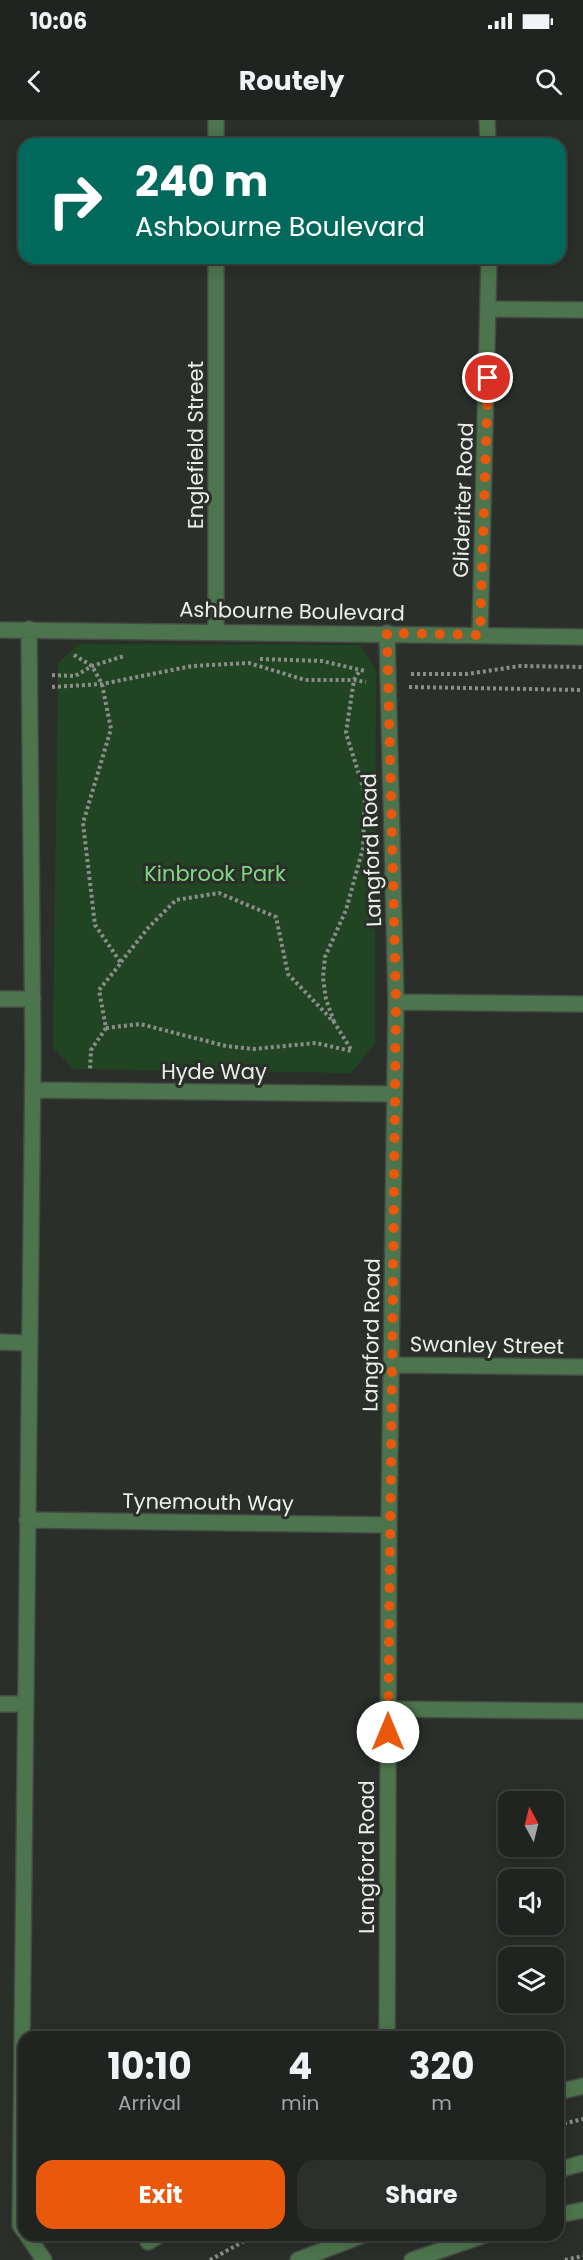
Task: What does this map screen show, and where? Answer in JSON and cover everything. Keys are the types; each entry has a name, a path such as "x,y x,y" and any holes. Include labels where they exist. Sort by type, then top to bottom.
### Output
{"street":[{"path":"216,120 216,138"},
{"path":"487,120 488,138"},
{"name":"Englefield Street","path":"216,264 216,631"},
{"name":"Glideriter Road","path":"480,635 490,309 489,264"},
{"path":"490,309 583,310"},
{"path":"22,2031 33,1090 29,629"},
{"name":"Ashbourne Boulevard","path":"0,630 583,637"},
{"name":"Langford Road","path":"387,633 396,1002 389,1525 387,2031"},
{"path":"0,999 33,999"},
{"path":"396,1002 583,1004"},
{"name":"Hyde Way","path":"33,1090 395,1094"},
{"path":"0,1342 29,1342"},
{"name":"Swanley Street","path":"392,1365 583,1367"},
{"name":"Tynemouth Way","path":"27,1520 389,1525"},
{"path":"0,1704 25,1704"},
{"path":"388,1709 583,1710"},
{"path":"564,2091 583,2086"},
{"path":"564,2168 583,2163"},
{"path":"564,2214 583,2210"},
{"path":"31,2241 44,2260"},
{"path":"298,2260 347,2241"},
{"path":"412,2260 467,2241"}],"path":[{"path":"334,1022 324,989 325,957 346,910 363,848 365,794 346,733 354,680 387,633"},
{"path":"65,650 93,666 102,684 111,729 83,823 94,925 121,963"},
{"path":"28,681 75,676 93,666 132,653"},
{"path":"227,657 322,661 387,680 467,674 520,666 583,667"},
{"path":"28,681 102,684 192,666 249,663 305,681 387,680 583,690"},
{"path":"90,1091 91,1050 106,1028 99,990 148,928 176,900 219,894 276,917 288,974 334,1022 352,1051 316,1042 253,1049 226,1046 140,1024 106,1028"},
{"path":"564,2124 583,2119"},
{"path":"210,2260 244,2241"},
{"path":"565,2260 583,2256"}],"green space":[{"name":"Kinbrook Park","path":"79,644 360,645 376,670 375,1043 351,1073 74,1069 53,1048 58,663"}],"route":[{"path":"388,1732 388,1545 396,1002 387,633 480,635 488,378"}]}
